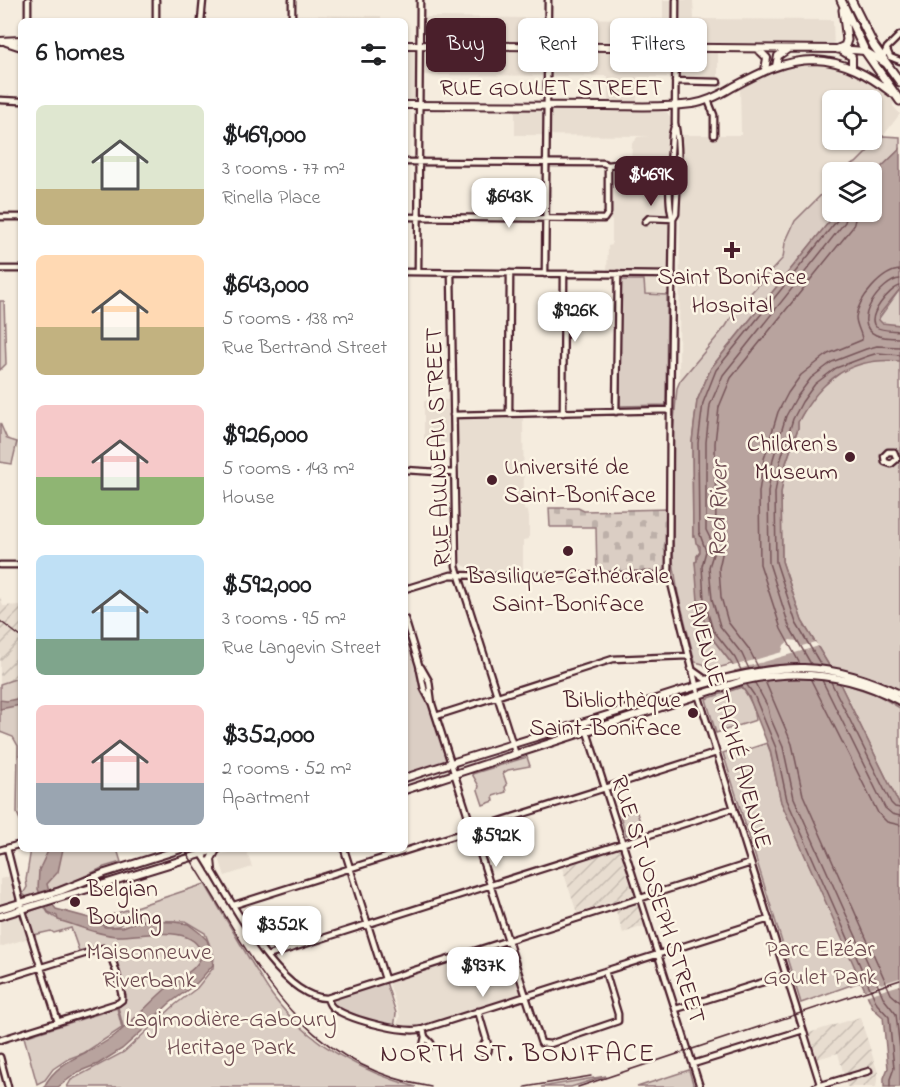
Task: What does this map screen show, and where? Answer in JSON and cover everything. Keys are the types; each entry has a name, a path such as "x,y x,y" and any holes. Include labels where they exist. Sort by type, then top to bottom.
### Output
{"highway":[{"path":"851,0 884,61 900,82"},
{"path":"842,2 865,51 898,98"},
{"path":"838,49 845,46 847,40 842,2"},
{"path":"849,20 861,22"}],"main road":[{"path":"1,41 18,40"},
{"path":"1,41 18,46"},
{"path":"408,45 518,47"},
{"path":"707,48 838,49 865,51 884,61"},
{"path":"757,48 767,58 764,71"},
{"path":"776,66 778,56 789,49"},
{"path":"838,49 850,56 852,68"},
{"name":"RUE GOULET STREET","path":"408,105 692,104 708,100 776,66 816,60 852,68 870,77 898,98"},
{"path":"408,777 696,688 708,682 775,669 809,668 836,672 863,679 900,694"},
{"path":"408,789 749,680 790,674 828,676 867,686 900,701"},
{"path":"83,886 105,873 172,852"},
{"path":"0,909 21,906 198,852"},
{"path":"212,868 212,857 216,852"},
{"path":"0,916 21,906"}],"street":[{"path":"28,0 28,18"},
{"path":"156,0 156,18"},
{"path":"201,18 203,0"},
{"path":"292,0 292,18"},
{"path":"418,272 420,0"},
{"path":"548,0 548,18"},
{"name":"AVENUE TACHÉ AVENUE","path":"676,0 676,18"},
{"path":"884,61 887,48 900,35"},
{"path":"887,48 890,57 900,61"},
{"path":"545,274 548,72"},
{"name":"AVENUE TACHÉ AVENUE","path":"675,72 675,123 672,135 676,214 673,219 669,575 696,688 819,1086"},
{"path":"675,81 718,82"},
{"path":"0,100 18,100"},
{"path":"708,100 714,115 714,135"},
{"path":"408,162 601,163 608,165 626,163"},
{"path":"408,216 607,217 608,165"},
{"path":"0,217 18,217"},
{"path":"645,222 649,218 673,219"},
{"path":"0,269 18,269"},
{"path":"408,272 673,275"},
{"name":"RUE AULNEAU STREET","path":"451,273 456,566 516,755"},
{"path":"509,414 510,273"},
{"path":"563,413 564,274"},
{"path":"616,412 618,274"},
{"path":"453,415 670,410"},
{"path":"900,456 894,452 888,452 884,456 885,462 900,464"},
{"path":"891,464 897,459 894,452"},
{"path":"408,470 454,473"},
{"path":"0,565 18,565"},
{"path":"408,588 447,575 669,575"},
{"path":"408,630 419,665 423,689 432,704 539,1040 543,1044 550,1044 619,1020 604,971"},
{"path":"436,716 613,659 688,656"},
{"path":"691,669 708,682"},
{"name":"RUE ST JOSEPH STREET","path":"584,722 700,1087"},
{"path":"408,850 716,753"},
{"path":"267,956 734,808"},
{"path":"0,850 18,845"},
{"path":"7,848 21,906 58,1022"},
{"path":"202,852 267,956 287,979 305,992 327,998 751,863"},
{"path":"345,852 386,979"},
{"path":"234,905 403,852"},
{"path":"327,998 333,1008 345,1014 406,1031 423,1029 769,919"},
{"path":"0,980 99,948 105,949 111,957 122,1000 0,1040"},
{"path":"676,1009 786,975"},
{"path":"478,1011 486,1041"},
{"path":"423,1029 425,1037"},
{"path":"693,1065 803,1030"},
{"path":"0,1057 8,1087"},
{"path":"819,1086 869,1071"}],"shaded area":[{"path":"663,0 693,0 694,18 663,18"},
{"path":"292,15 381,16 381,18 292,18"},
{"path":"420,17 542,18 518,18 518,72 598,72 598,18 610,19 610,72 707,72 707,19 833,20 834,49 718,49 718,82 675,81 675,77 637,77 637,106 666,111 675,123 672,135 741,135 740,84 764,71 803,61 848,66 895,95 893,106 900,114 882,137 882,90 822,90 822,150 869,150 857,162 822,162 822,194 795,221 785,243 784,258 737,308 726,326 680,381 680,219 674,219 673,295 644,294 645,275 607,274 608,246 612,245 612,221 607,217 608,165 631,163 632,143 637,137 648,136 515,135 515,106 608,105 608,76 420,75 419,105 408,105 408,45 420,45"},
{"name":"Université de Saint-Boniface","path":"448,400 448,416 523,416 524,510 528,511 529,539 523,540 523,570 473,570 461,564 459,444 424,442 424,401"},
{"path":"0,597 3,606 18,605 18,678 0,684"},
{"path":"625,844 626,871 644,926 623,933 613,902 577,913 562,868"},
{"path":"228,852 247,852 252,867 225,876 218,855"},
{"path":"11,876 29,938 0,947 0,879"},
{"path":"507,941 525,996 415,1029 396,1027 400,1017 388,980"},
{"path":"860,1017 878,1073 876,1087 847,1087 838,1053 817,1059 809,1033"}],"green space":[{"path":"882,137 900,137 900,149 882,166 882,162 857,162 869,150 882,150"},
{"path":"822,194 822,222 829,222 711,368 697,401 692,442 693,536 695,536 700,552 695,562 708,633 732,664 710,670 703,664 695,662 678,594 673,561 673,432 677,388 680,381 726,326 737,308 783,258 785,243 795,221"},
{"path":"620,280 644,280 645,294 667,295 666,405 620,406"},
{"path":"900,289 900,691 861,675 830,667 802,621 782,561 781,493 786,463 798,422 807,405 819,389 839,374"},
{"path":"0,301 4,301 6,364 0,370"},
{"path":"0,423 7,439 17,442 12,464 0,462"},
{"path":"549,508 578,508 584,511 669,509 669,575 597,575 596,527 550,527"},
{"path":"408,629 421,673 451,763 408,777"},
{"path":"18,678 18,746 13,737 0,732 0,684"},
{"path":"839,682 878,695 900,708 900,806"},
{"path":"742,687 751,702 756,720 716,733 706,699"},
{"name":"Parc Elzéar Goulet Park","path":"767,743 781,802 862,981 801,1003 723,753 738,748 740,752"},
{"path":"18,746 18,815 17,813"},
{"path":"527,757 530,766 503,773 507,785 506,792 493,796 494,801 483,805 478,790 479,786 472,774"},
{"path":"636,810 643,830 626,835 620,815"},
{"path":"31,852 118,852 121,862 104,867 69,884 27,897 23,894 27,887"},
{"name":"Lagimodière-Gaboury Heritage Park","path":"205,884 269,991 302,1028 355,1064 416,1087 67,1087 71,1080 124,1052 176,1004 197,988 213,968 214,956 205,933 185,921 127,920 118,926 108,927 96,920"},
{"name":"Maisonneuve Riverbank","path":"44,906 48,913 56,918 116,934 173,932 193,938 202,948 202,962 124,1030 118,1007 126,997 111,949 104,945 79,951 71,928 54,933 51,931 33,935 26,913"},
{"path":"385,979 396,1013 394,1029 335,1010 327,998"},
{"path":"117,1008 122,1028 84,1053 68,1059 53,1069 45,1080 37,1084 24,1037"},
{"path":"689,1070 694,1087 637,1087"},
{"path":"606,1076 571,1087 541,1087"}],"water":[{"name":"Red River","path":"900,149 900,289 879,315 879,320 882,323 900,325 900,361 866,363 839,374 817,394 798,422 786,463 781,493 782,561 802,621 839,682 900,806 900,1087 884,1087 884,1078 888,1068 883,1017 873,1008 781,802 770,750 749,697 732,664 708,633 698,601 695,562 700,546 693,536 692,442 697,401 711,368 829,222 882,222 882,166"},
{"path":"18,699 18,706 0,709 0,700"},
{"path":"48,852 62,852 58,872 47,884 52,904 56,909 93,919 105,927 123,927 137,921 188,924 207,940 213,965 197,983 170,1003 122,1049 98,1064 78,1072 58,1087 44,1087 57,1069 105,1042 121,1030 169,986 193,969 202,954 197,944 178,935 166,933 117,936 95,932 58,920 57,916 48,912 38,889 39,870"}],"pier":[{"path":"790,640 797,641 802,646 815,642 819,646 732,671 729,665 733,666 782,652 784,645"},
{"path":"900,978 900,985 865,996 863,991 878,985 879,982 881,984"}],"railway":[{"path":"0,621 18,635"},
{"path":"186,852 256,965 281,999 309,1029 343,1055 383,1074 431,1087"},
{"path":"578,1087 900,980"},
{"path":"525,1087 591,1076"}],"place":[{"name":"Saint Boniface Hospital","path":"732,250"},
{"name":"Children's Museum","path":"850,457"},
{"name":"Université de Saint-Boniface","path":"492,480"},
{"name":"Basilique-Cathédrale Saint-Boniface","path":"568,551"},
{"name":"Bibliothèque Saint-Boniface","path":"693,713"},
{"name":"Belgian Bowling","path":"75,902"}],"district":[{"name":"NORTH ST. BONIFACE","path":"518,1052"}]}
